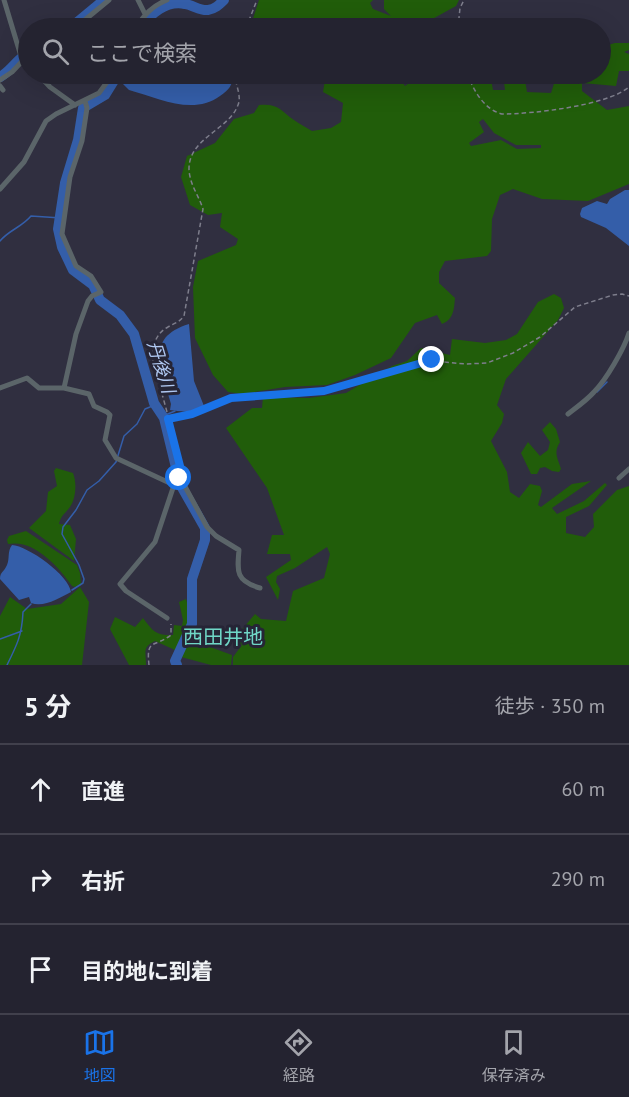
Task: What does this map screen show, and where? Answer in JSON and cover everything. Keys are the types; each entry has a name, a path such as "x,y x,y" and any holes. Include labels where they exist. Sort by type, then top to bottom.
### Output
{"street":[{"path":"4,0 18,46"},
{"path":"87,18 109,0"},
{"path":"138,0 145,14"},
{"path":"142,18 157,4 167,0"},
{"path":"0,80 18,65"},
{"path":"47,84 75,105"},
{"path":"0,189 24,162 46,121 75,105 86,104 106,84"},
{"path":"64,388 76,334 88,301 101,292 96,281 76,266 62,234 70,177 82,141 86,104"},
{"path":"568,414 595,392 624,348 629,333"},
{"path":"0,388 27,378 39,388 64,388 89,393 94,406 107,412 110,419 105,440 117,458 165,479 178,480"},
{"path":"168,416 178,480 207,527 216,536 239,550 237,570 240,578 249,585 260,588"},
{"path":"619,478 629,469"},
{"path":"167,618 126,591 120,584 155,542 178,480"}],"path":[{"path":"250,18 257,0"},
{"path":"459,18 464,0"},
{"path":"236,84 239,103 234,113 204,139 191,160 189,170 192,184 200,198 203,210 184,316 181,321 166,327 159,334 152,349 152,357 168,416 192,414 231,398 324,391 432,360 466,364 487,363 513,353 540,337 552,324 575,307 613,295 629,296"},
{"path":"473,84 483,103 494,112 502,114 546,111 600,100 629,87"},
{"path":"148,665 147,650 150,645 171,635 172,630 167,618"}],"green space":[{"path":"259,0 373,0 370,3 373,9 391,16 384,9 384,0 459,0 456,6 434,18 253,18"},
{"path":"629,43 629,50 624,52 629,54 629,71 619,71 616,86 593,84 611,84 611,44"},
{"path":"324,84 404,84 405,86 408,84 492,84 493,90 505,90 504,84 526,84 527,92 551,93 554,84 582,84 582,91 607,110 629,106 629,184 588,201 542,199 513,189 500,195 492,219 491,251 487,256 445,261 439,272 439,283 455,298 453,313 449,319 442,324 437,315 415,323 391,358 355,375 327,385 285,387 242,394 228,392 213,375 195,338 193,287 198,261 236,245 238,239 220,227 222,213 208,215 190,205 181,177 187,156 215,143 234,119 254,113 259,105 271,105 278,108 312,131 331,128 341,122 343,103 323,92","holes":["483,119 494,133 516,145 541,145 541,148 517,149 501,140 471,146 469,143 484,132 479,122"]},
{"path":"554,294 561,298 564,308 558,320 506,379 497,405 504,414 502,423 491,441 507,472 510,492 519,498 530,484 540,486 542,491 538,505 541,507 572,484 591,481 552,508 557,514 584,501 605,483 607,485 589,506 566,517 566,533 585,537 594,527 593,514 617,490 629,486 629,665 233,665 233,657 242,645 234,639 255,614 261,619 286,621 293,591 324,578 330,554 327,547 295,568 277,576 276,582 280,589 278,600 266,577 291,560 290,554 267,554 272,535 284,535 267,488 226,428 252,408 262,408 263,397 309,398 346,393 392,366 407,361 421,348 450,355 452,339 485,343 506,340 517,334 538,302"},
{"path":"550,422 556,429 560,442 556,452 561,469 559,472 545,467 540,468 537,474 531,474 521,453 528,442 540,456 548,450 550,442 542,430"},
{"path":"56,468 73,473 75,481 74,499 59,524 70,525 76,539 74,561 29,528 46,511 48,492 57,486 54,471"},
{"path":"26,531 77,565 81,584 72,586 60,570 36,550 18,544 8,544 9,536"},
{"path":"80,587 89,602 82,665 0,665 0,616 10,597 27,609 61,604"},
{"path":"186,599 189,615 188,626 175,650 155,641 146,648 146,665 129,665 110,629 115,617 135,627 143,618 155,632 173,635 174,625 182,626 179,602"},
{"path":"188,639 232,655 231,665 211,665 181,657"}],"water":[{"path":"123,84 231,84 220,96 198,105 175,104 129,90"},
{"path":"629,190 629,246 606,228 581,217 580,214 582,208 597,201 607,204 610,199"},
{"path":"189,324 194,381 204,406 188,411 170,410 171,404 159,357 161,347 166,338 175,330"},
{"path":"12,545 28,550 47,562 69,585 71,592 51,602 41,604 31,603 29,597 19,600 0,579 7,565"}],"waterway":[{"path":"82,18 104,0"},
{"name":"丹後川","path":"149,18 159,9 171,4 178,3 208,10 215,8 224,0"},
{"path":"0,77 18,61"},
{"name":"丹後川","path":"112,84 105,95 83,108 78,140 65,183 58,229 62,247 73,270 93,285 100,300 120,315 134,334 154,403 164,418 180,484 205,528 205,540 192,579 192,624 175,661 177,665"},
{"path":"0,241 31,216 61,218"},
{"path":"597,392 607,382"},
{"path":"72,590 83,583 84,579 62,534 63,527 87,490 99,481 116,462 124,436 137,424 145,409 155,405"},
{"path":"163,416 175,411"},
{"path":"7,665 18,640 23,612 31,604"},
{"path":"0,639 22,631"}],"district":[{"name":"西田井地","path":"223,637"}],"route":[{"path":"179,478 181,477 180,466 168,419 192,414 231,398 324,391 432,360"}]}
